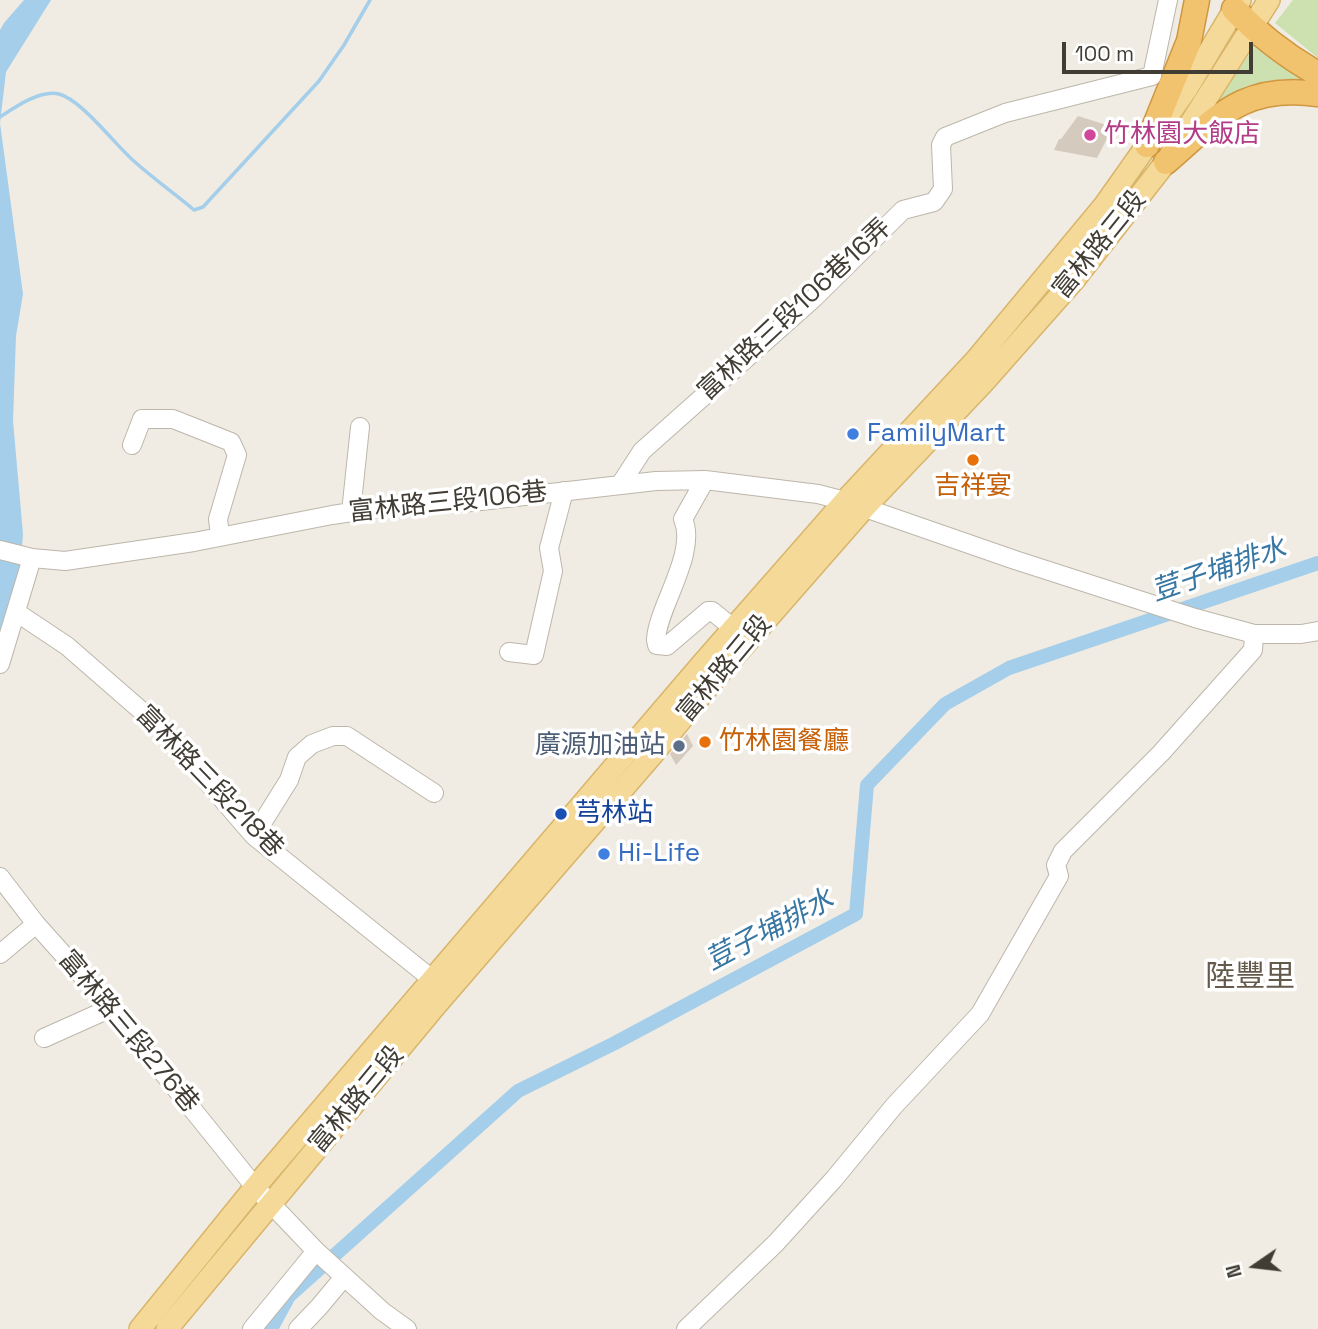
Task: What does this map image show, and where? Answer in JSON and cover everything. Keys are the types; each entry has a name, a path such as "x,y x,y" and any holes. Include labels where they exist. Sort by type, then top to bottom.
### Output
{"highway":[{"path":"1147,145 1189,41 1197,0"},
{"path":"1237,5 1252,28 1289,57 1318,74"},
{"path":"1166,162 1223,113 1242,101 1264,94 1284,92 1318,94"}],"main road":[{"name":"富林路三段","path":"709,670 733,628 855,504 982,384 1074,280 1166,162 1269,0"},
{"name":"富林路三段","path":"140,1329 255,1187 440,985 646,747 709,670 855,504 1104,206 1186,90 1237,5"},
{"name":"富林路三段","path":"167,1329 271,1203 440,985"}],"street":[{"name":"富林路三段106巷16弄","path":"620,485 642,451 814,298 903,210 934,202 943,189 941,145 946,136 1005,113 1152,76 1168,0"},
{"path":"132,445 142,419 173,419 231,442 237,455 218,519 220,535"},
{"path":"351,512 360,427"},
{"name":"富林路三段106巷","path":"0,550 32,558 65,561 194,542 351,512 472,502 656,481 705,480 818,494 855,504 1162,608 1254,634 1301,634 1318,631"},
{"path":"705,480 683,519 687,527 680,568 656,640 657,645 667,646 708,611 712,611 733,628"},
{"path":"509,652 534,654 553,571 549,548 564,491"},
{"path":"0,664 32,558"},
{"name":"富林路三段218巷","path":"16,612 67,646 160,727 254,836 440,985"},
{"path":"686,1329 775,1244 834,1179 894,1106 981,1014 1059,876 1056,865 1063,851 1161,753 1253,650 1254,634"},
{"path":"254,836 289,780 297,757 312,744 333,736 347,736 433,793"},
{"name":"富林路三段276巷","path":"0,877 36,923 111,1008 255,1187 316,1251 382,1311 407,1329"},
{"path":"0,954 36,923"},
{"path":"44,1038 111,1008"},
{"path":"252,1329 316,1251"},
{"path":"298,1329 319,1307 340,1273"}],"green space":[{"path":"1293,0 1318,0 1318,58 1275,23"},
{"path":"1257,43 1318,84 1282,79 1249,85 1215,105"}],"water":[{"path":"24,0 51,0 6,72 0,123 0,30"},
{"path":"0,123 23,294 16,336 13,421 23,534 19,583 0,642"}],"building":[{"name":"竹林園大飯店","path":"1078,116 1113,127 1097,158 1054,150 1059,139"},
{"path":"687,734 693,746 676,765 670,754"}],"waterway":[{"path":"0,117 44,94 59,94 68,98 88,114 135,162 194,210 203,207 319,81 370,0"},
{"name":"荳子埔排水","path":"271,1329 289,1296 518,1091 615,1043 856,914 867,785 945,704 1009,668 1318,563"}],"place":[{"name":"竹林園大飯店","path":"1090,135"},
{"name":"FamilyMart","path":"853,434"},
{"name":"吉祥宴","path":"973,460"},
{"name":"竹林園餐廳","path":"705,742"},
{"name":"廣源加油站","path":"679,746"},
{"name":"芎林站","path":"561,814"},
{"name":"Hi-Life","path":"604,854"}],"district":[{"name":"陸豐里","path":"1250,978"}]}
